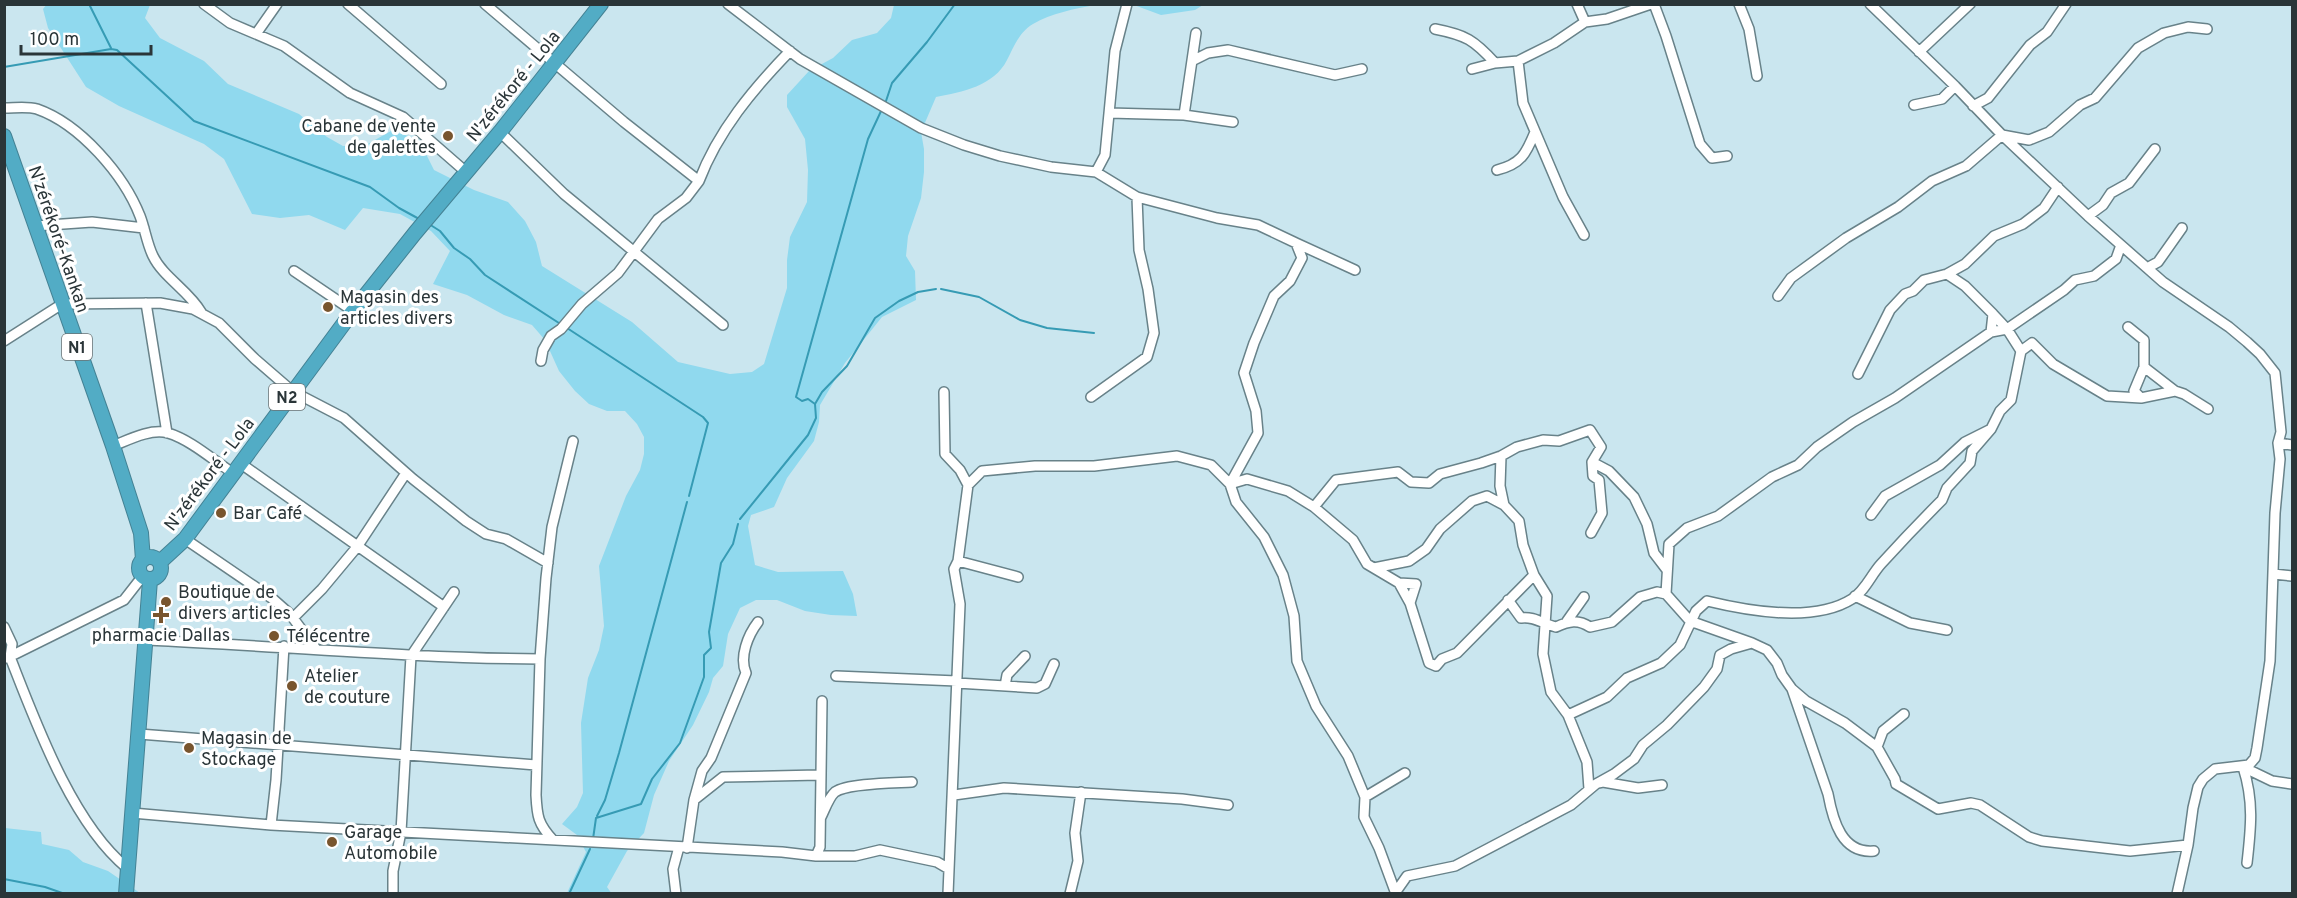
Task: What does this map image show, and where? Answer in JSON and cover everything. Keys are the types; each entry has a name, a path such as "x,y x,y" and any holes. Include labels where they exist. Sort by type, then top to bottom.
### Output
{"highway":[{"name":"N'zérékoré - Lola","path":"160,562 185,538 353,311 428,217 501,132 601,4"},
{"name":"N'zérékoré-Kankan","path":"4,136 113,446 141,533 143,560"},
{"path":"126,891 147,640 146,578 140,565 149,557 155,558 160,562 162,570 158,578 146,578"}],"street":[{"path":"204,4 230,23 284,46 350,93 403,117 466,172"},
{"path":"256,34 277,4"},
{"path":"348,4 441,84"},
{"path":"485,4 554,64 699,181"},
{"path":"728,4 790,51 874,103 921,128 1000,156 1052,167 1096,172 1137,197 1217,218 1258,225 1355,270"},
{"path":"1096,172 1105,156 1115,51 1126,4"},
{"path":"1576,4 1585,22"},
{"path":"1472,69 1495,63 1518,61 1554,43 1585,22 1615,17 1653,4 1666,36 1700,144 1712,158 1727,156"},
{"path":"1739,4 1749,29 1757,76"},
{"path":"1870,4 2002,135 2088,216 2178,293 2229,327 2268,363 2275,373 2281,432 2278,443 2280,459 2270,661 2263,711 2254,758 2249,765 2215,769 2203,779 2196,798 2176,894"},
{"path":"1918,52 1970,4"},
{"path":"1973,106 1988,98 2030,45 2047,32 2066,4"},
{"path":"2002,135 2029,140 2049,132 2080,105 2095,98 2138,48 2164,33 2188,27 2207,29"},
{"path":"1435,28 1476,41 1495,63"},
{"path":"1184,115 1196,33"},
{"path":"1192,61 1208,53 1227,50 1335,75 1362,69"},
{"path":"541,361 543,350 551,336 582,304 618,273 658,219 686,198 699,181 709,155 730,121 790,51"},
{"path":"1518,61 1523,103 1563,197 1584,235"},
{"path":"1914,105 1942,99 1955,86"},
{"path":"4,108 34,108 56,117 83,137 122,182 140,215 153,257 195,301 202,314"},
{"path":"1109,113 1184,115 1233,122"},
{"path":"501,132 564,194 723,325"},
{"path":"1497,170 1509,167 1520,160 1535,132"},
{"path":"1778,297 1791,278 1837,245 1898,207 1932,181 1966,166 2002,135"},
{"path":"2088,216 2103,205 2111,193 2129,183 2155,149"},
{"path":"1858,374 1890,310 1905,294 1913,291 1924,280 1947,274 1965,264 1994,236 2023,224 2044,208 2058,187"},
{"path":"1092,397 1147,357 1154,333 1148,289 1139,249 1137,197"},
{"path":"35,226 92,222 144,228"},
{"path":"2147,268 2158,262 2182,228"},
{"path":"1230,484 1258,433 1256,411 1244,373 1274,296 1290,280 1302,258 1296,243"},
{"path":"1666,594 1669,544 1687,528 1718,516 1772,477 1798,465 1817,447 1853,422 1895,398 1991,332 2007,329 2075,280 2094,276 2116,260 2121,245"},
{"path":"1965,264 1965,286"},
{"path":"294,271 353,311"},
{"path":"1947,274 1965,286 1993,314 2007,329 2021,351"},
{"path":"146,303 166,433"},
{"path":"4,341 62,304 160,303 193,309 219,323 255,359 292,391 344,418 406,473 486,534 506,539 548,562"},
{"path":"1991,332 1993,314"},
{"path":"2128,327 2144,340 2144,367 2138,395"},
{"path":"1568,715 1607,697 1627,678 1661,663 1680,645 1696,611 1707,601 1742,609 1804,612 1833,608 1856,596 1863,590 1879,566 1942,500 1947,488 1970,463 1972,451 1991,429 2000,411 2011,400 2021,351 2032,343 2053,364 2107,396 2125,397 2175,391"},
{"path":"2144,367 2175,391 2208,409"},
{"path":"944,392 945,454 960,470 968,485 958,561 954,569 960,604 954,795 948,894"},
{"path":"1871,515 1885,496 1940,465 1965,442 1991,429"},
{"path":"1314,507 1336,480 1398,472 1411,482 1429,483 1440,474 1501,456 1517,447 1544,440 1559,441 1590,430 1601,447 1592,462 1593,477 1599,480"},
{"path":"113,446 151,433 166,433 191,445 236,468 444,607"},
{"path":"553,840 542,828 537,816 536,765 540,660 552,527 573,441"},
{"path":"2278,443 2292,445"},
{"path":"968,485 982,471 1035,466 1094,466 1177,456 1211,465 1230,484 1236,502 1264,537 1283,575 1294,616 1297,661 1316,706 1348,756 1365,797 1364,817 1396,893"},
{"path":"1501,456 1500,486 1504,505"},
{"path":"1592,462 1609,471 1634,496 1647,524 1654,553 1667,570"},
{"path":"1599,480 1609,471"},
{"path":"293,618 322,589 357,547 406,473"},
{"path":"1230,484 1247,479 1288,491 1314,507 1353,540 1367,564 1399,583 1416,584 1410,603"},
{"path":"1591,533 1602,513 1599,480"},
{"path":"1374,568 1408,561 1426,549 1440,529 1472,501 1487,496 1504,505 1519,521 1522,545 1534,575 1547,596 1543,654 1551,692 1568,715 1587,762 1593,787"},
{"path":"185,538 273,599 293,618 316,649"},
{"path":"1649,539 1669,544"},
{"path":"958,561 1018,577"},
{"path":"2273,574 2292,576"},
{"path":"1399,583 1410,603 1429,663 1437,666 1442,659 1457,653 1479,629 1488,624 1508,600 1534,575"},
{"path":"7,658 124,600 146,578"},
{"path":"393,894 393,871 401,832 411,656 454,592"},
{"path":"1567,621 1581,622 1590,627 1612,622 1640,597 1657,592 1666,594 1690,621 1767,650 1778,663 1782,675 1792,689 1806,701 1845,723 1877,747 1896,784 1938,809 1971,803 1980,805 2029,837 2042,841 2130,850 2188,845"},
{"path":"1856,596 1910,622 1947,630"},
{"path":"1508,600 1521,618 1531,616 1546,625 1556,627 1567,621 1584,597"},
{"path":"676,894 673,869 683,848 702,771 711,758 746,673 742,665 750,633 758,622"},
{"path":"4,627 12,644 7,658 50,752 79,808 98,838 114,858 127,868"},
{"path":"147,640 284,646 453,659 540,660"},
{"path":"1386,869 1407,876 1455,866 1571,805 1634,759 1642,745 1667,725 1704,687 1716,669 1720,655 1752,643"},
{"path":"271,825 284,646"},
{"path":"1005,686 1006,675 1025,656"},
{"path":"836,676 1037,688 1045,684 1054,664"},
{"path":"1792,689 1828,794 1831,812 1843,837 1850,846 1860,852 1874,851"},
{"path":"816,855 820,847 819,775 822,701"},
{"path":"1877,747 1883,731 1904,714"},
{"path":"139,734 536,765"},
{"path":"2243,767 2272,781 2292,784"},
{"path":"2243,767 2250,789 2251,826 2247,863"},
{"path":"1365,797 1406,773"},
{"path":"694,800 723,777 819,775"},
{"path":"820,819 833,793 841,789 912,782"},
{"path":"1593,787 1603,782 1638,788 1662,785"},
{"path":"954,795 1004,788 1182,799 1228,805"},
{"path":"1070,894 1078,861 1075,833 1081,792"},
{"path":"132,813 271,825 816,855 855,856 880,850 937,862 949,869"},
{"path":"1396,893 1407,876"}],"shaded area":[{"path":"47,4 150,5 145,18 160,38 204,61 228,84 299,114 327,137 343,146 366,145 391,131 412,137 425,152 434,170 474,190 508,202 525,221 536,242 542,266 632,322 678,362 730,374 752,372 764,364 787,288 790,237 807,202 808,170 805,139 787,107 787,95 809,71 833,58 852,40 877,33 891,18 894,5 1095,5 1055,14 1033,24 1020,35 1007,60 994,76 966,90 936,97 921,132 924,172 921,198 908,236 906,256 915,271 916,300 882,317 845,363 820,405 819,422 814,441 787,478 774,507 751,515 748,526 755,565 778,572 843,571 853,594 857,616 805,611 777,600 756,600 740,608 728,634 723,666 713,678 709,692 693,725 669,761 654,795 644,833 627,851 607,887 612,894 567,893 586,852 577,835 562,824 577,807 583,793 581,723 588,678 599,650 604,626 599,566 626,496 640,470 644,454 644,437 637,424 625,411 607,411 589,404 575,391 559,371 545,340 532,325 504,315 467,295 433,284 450,251 431,231 400,214 363,208 345,230 309,215 280,218 252,214 224,159 204,144 119,106 86,87 48,28 43,9"},
{"path":"1134,5 1203,5 1195,10 1161,15"},
{"path":"5,828 41,832 42,844 69,850 83,862 108,871 140,893 5,894"}],"waterway":[{"path":"89,4 111,48"},
{"path":"885,104 892,83 927,42 955,4"},
{"path":"4,67 111,49 117,50 194,121 370,187 399,208 421,220"},
{"path":"815,404 808,399 802,401 796,397 868,139 882,109"},
{"path":"429,224 440,231 454,248 470,259 485,275 562,325"},
{"path":"740,519 808,435 816,418 815,404 822,392 847,366 875,318 899,301 918,292 936,289"},
{"path":"941,289 979,297 1020,320 1047,328 1094,333"},
{"path":"567,328 703,417 708,423 689,496"},
{"path":"597,816 605,800 619,753 687,502"},
{"path":"593,839 596,818 641,804 652,779 680,743 704,677 704,655 711,648 709,632 721,563 733,544 738,524"},
{"path":"569,894 590,849"},
{"path":"4,879 45,887 65,894"}],"place":[{"name":"Cabane de vente de galettes","path":"448,136"},
{"name":"Magasin des articles divers","path":"328,307"},
{"name":"Bar Café","path":"221,513"},
{"name":"Boutique de divers articles","path":"166,602"},
{"name":"pharmacie Dallas","path":"161,615"},
{"name":"Télécentre","path":"274,636"},
{"name":"Atelier de couture","path":"292,686"},
{"name":"Magasin de Stockage","path":"189,748"},
{"name":"Garage Automobile","path":"332,842"}]}
